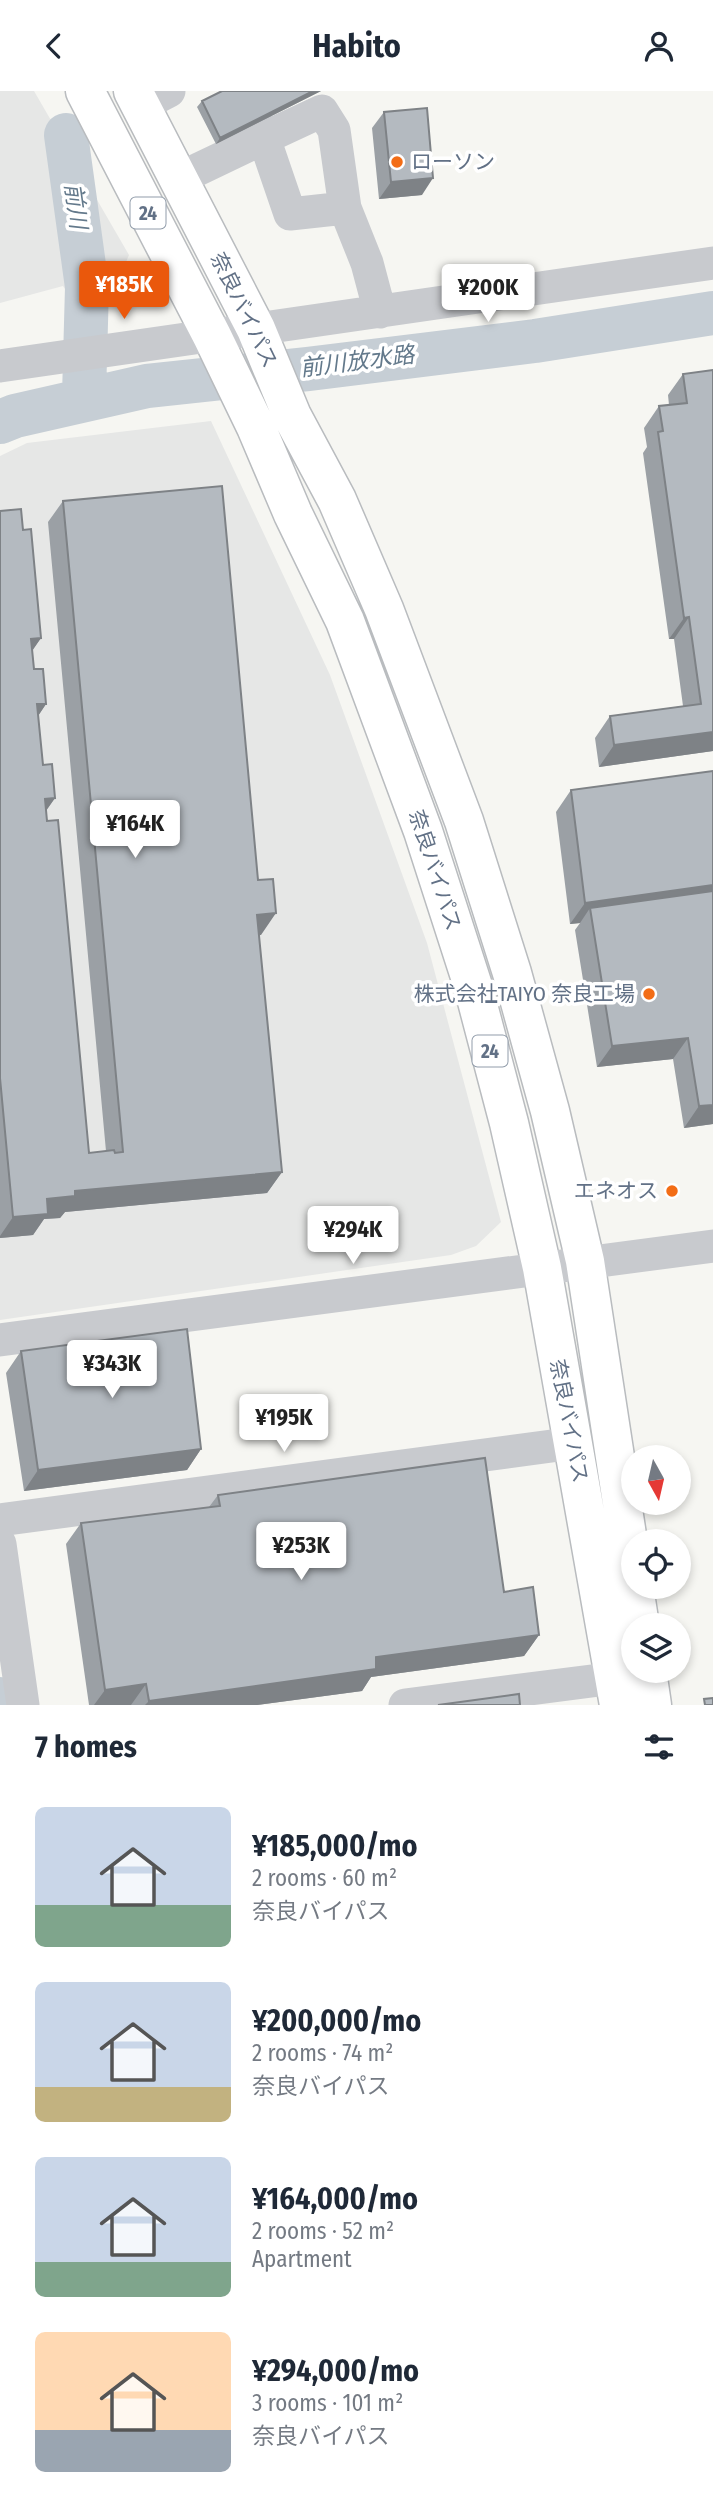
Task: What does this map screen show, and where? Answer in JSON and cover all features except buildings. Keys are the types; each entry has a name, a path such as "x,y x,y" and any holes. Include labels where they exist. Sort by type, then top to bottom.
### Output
{"highway":[{"name":"奈良バイパス","path":"85,91 256,427 293,513 345,621 423,831 473,986 509,1123 542,1268 574,1443 627,1685 652,1705"},
{"name":"奈良バイパス","path":"147,96 178,179 263,345 292,416 337,500 384,609 464,821 512,973 550,1111 585,1262 626,1529"}],"street":[{"path":"241,91 264,138 290,214 345,208"},
{"path":"178,179 264,138 317,101 334,130 345,208 367,263 380,312"},
{"path":"0,366 219,352 263,345 380,312 713,263"},
{"path":"0,1341 713,1245"},
{"path":"0,1520 574,1443"},
{"path":"0,1544 23,1705"},
{"path":"405,1705 627,1685"}],"shaded area":[{"path":"0,91 34,91 129,255 111,297 96,307 77,308 63,286 0,303"},
{"path":"211,421 330,675 427,943 501,1222 476,1246 451,1255 0,1320 0,456 27,443"}],"waterway":[{"name":"前川","path":"66,135 87,287 84,395"},
{"name":"前川放水路","path":"0,422 15,416 147,386 535,341 713,313"},
{"name":"前川","path":"0,1699 1,1705"}],"place":[{"name":"ローソン","path":"397,162"},
{"name":"株式会社TAIYO 奈良工場","path":"649,994"},
{"name":"エネオス","path":"672,1191"}]}
